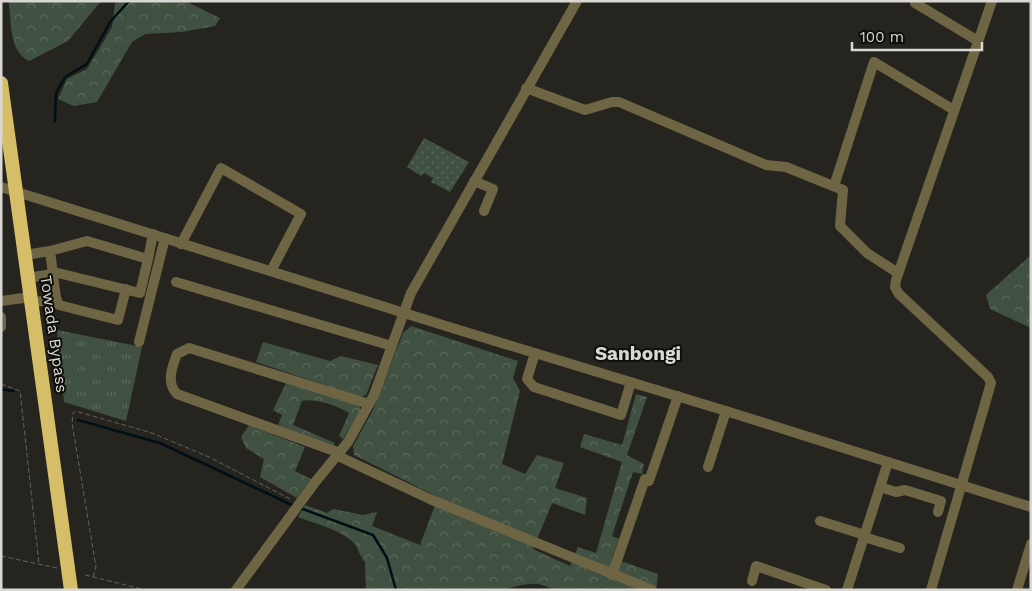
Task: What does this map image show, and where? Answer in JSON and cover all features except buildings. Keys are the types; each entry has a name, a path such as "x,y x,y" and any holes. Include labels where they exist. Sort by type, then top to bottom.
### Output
{"highway":[{"name":"Towada Bypass","path":"1,83 72,590"}],"street":[{"path":"236,590 300,503 339,455 369,404 411,293 577,1"},
{"path":"931,590 991,383 988,378 899,294 895,287 898,273 992,1"},
{"path":"915,3 978,41"},
{"path":"834,186 874,62 954,110"},
{"path":"526,88 585,110 612,102 619,102 766,165 786,167 834,186 842,190 840,226 867,253 898,273"},
{"path":"182,244 221,168 301,214 271,271"},
{"path":"474,181 494,189 484,210"},
{"path":"1,187 534,353 726,410 1031,508"},
{"path":"28,278 58,273 140,293 153,234"},
{"path":"139,342 165,238"},
{"path":"25,255 50,251 87,241 148,259"},
{"path":"50,251 52,275 59,305 118,320 126,289"},
{"path":"176,282 392,346"},
{"path":"1,301 56,298"},
{"path":"1,317 1,327"},
{"path":"369,404 189,348 177,354 170,383 178,394 339,455 432,500 652,590"},
{"path":"534,353 527,379 534,387 621,415 631,382"},
{"path":"612,575 644,479 649,481 678,396"},
{"path":"708,467 726,410"},
{"path":"847,590 888,462"},
{"path":"880,487 896,492 905,490 941,501 938,512"},
{"path":"820,521 900,548"},
{"path":"1017,590 1026,580 1031,544"},
{"path":"752,581 756,566 826,590"}],"path":[{"path":"1,384 20,391 38,564"},
{"path":"93,577 96,567 72,423 73,412 75,411 152,434 201,454 300,503"},
{"path":"1,556 60,569"},
{"path":"85,575 146,590"}],"green space":[{"path":"9,1 101,1 68,41 29,61 22,57 14,43"},
{"path":"118,1 185,1 220,18 215,26 182,32 145,34 132,42 97,102 74,106 58,99 67,79 87,69 112,27 115,4"},
{"path":"424,138 469,162 450,192 431,182 433,178 424,173 421,176 407,167"},
{"path":"1031,255 1031,328 990,309 986,295"},
{"path":"411,326 518,361 513,378 520,391 502,464 525,474 537,455 564,463 555,488 587,498 585,515 552,503 533,549 570,566 578,547 596,553 622,462 580,447 584,434 622,445 636,394 647,397 627,455 644,464 642,474 633,472 612,536 619,539 612,558 658,574 656,590 552,590 535,584 503,590 366,590 365,562 353,542 334,530 298,517 305,505 327,513 333,509 363,515 377,512 372,526 420,545 438,497 354,455 353,446 372,412 403,333"},
{"path":"57,330 142,347 126,421 64,402"},
{"path":"263,342 330,361 341,356 378,365 366,395 360,397 256,362"},
{"path":"286,383 360,406 360,412 343,439 339,436 349,413 326,403 302,401 293,425 335,443 333,448 278,425 282,415 273,410"},
{"path":"249,425 305,447 295,471 311,479 297,498 260,477 264,459 246,448 241,437"}],"waterway":[{"path":"55,121 56,93 65,77 87,64 110,22 129,1"},
{"path":"1,389 13,391"},
{"path":"78,420 160,443 292,505"},
{"path":"300,508 373,535 387,558 396,590"}],"district":[{"name":"Sanbongi","path":"638,353"}]}
